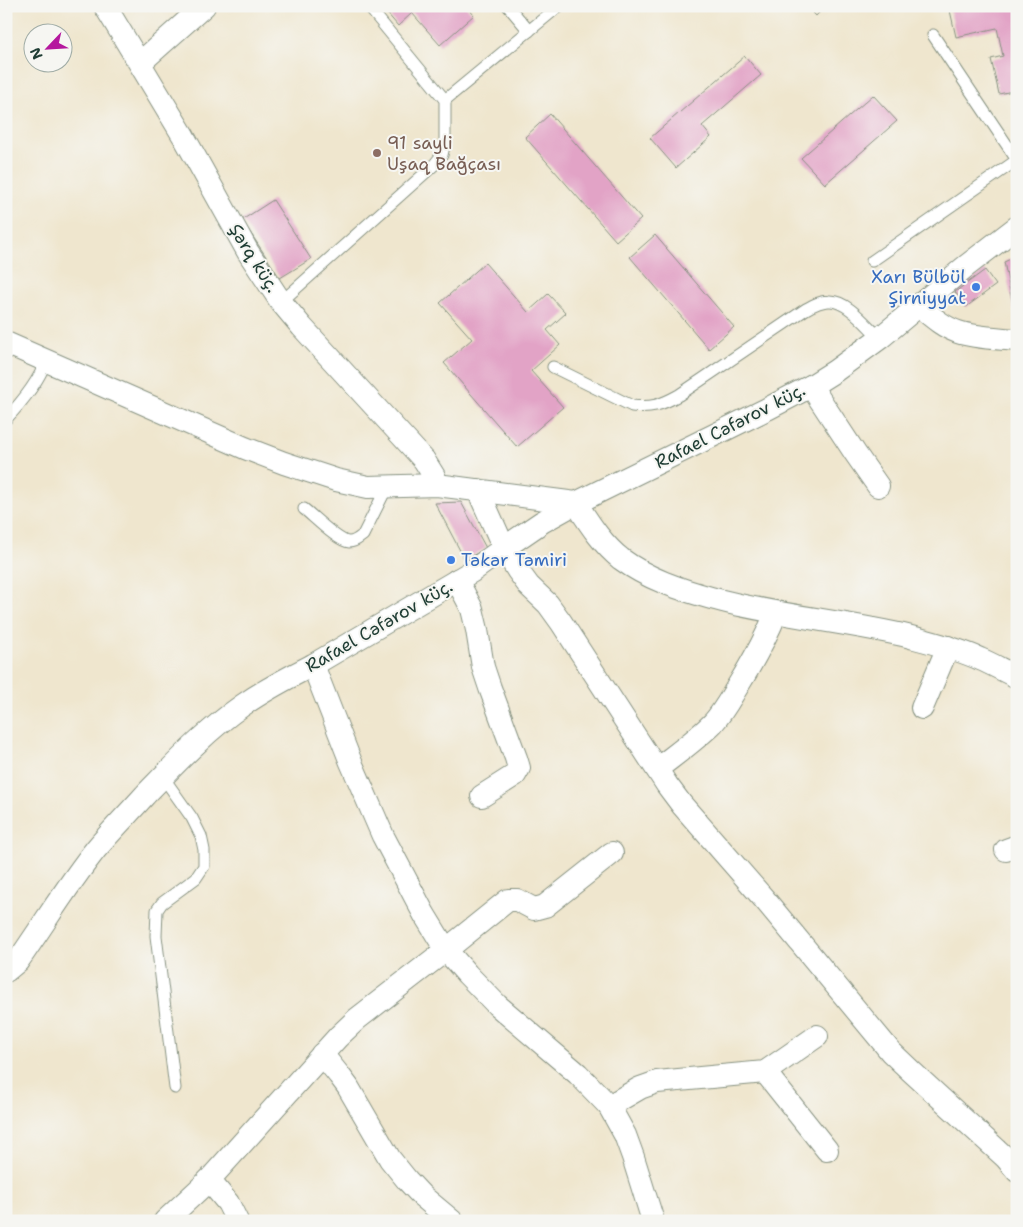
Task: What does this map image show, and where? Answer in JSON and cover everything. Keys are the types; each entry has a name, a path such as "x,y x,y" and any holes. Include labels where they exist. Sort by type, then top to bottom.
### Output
{"street":[{"name":"Şərq küç.","path":"105,6 184,138 248,252 282,302 302,327 424,460 437,485"},
{"path":"140,63 204,6"},
{"name":"Rafael Cəfərov küç.","path":"6,971 18,961 96,849 119,823 202,739 243,705 458,580 542,522 576,503 811,386 880,338 965,267 1017,227"},
{"path":"919,306 934,319 958,332 976,336 1017,340"},
{"path":"6,343 245,448 336,480 368,487 437,485 576,503 592,528 620,558 652,578 680,590 776,613 910,637 948,647 1017,677"},
{"path":"811,386 878,486"},
{"path":"478,490 504,548 518,571 529,586 553,610 667,786 682,806 771,908 891,1052 1006,1158 1017,1171"},
{"path":"458,580 472,609 483,667 519,768 514,775 482,796"},
{"path":"657,769 696,739 715,721 765,639 776,613"},
{"path":"922,708 948,647"},
{"path":"312,665 383,836 424,914 446,950 497,1005 578,1074 609,1106 625,1135 634,1157 653,1221"},
{"path":"165,1221 209,1180 338,1036 357,1019 508,900 517,900 534,909 545,906 612,853"},
{"path":"609,1106 640,1088 656,1082 765,1072 816,1036"},
{"path":"322,1054 348,1087 390,1158 407,1180 422,1196 452,1221"},
{"path":"765,1072 827,1150"},
{"path":"209,1180 228,1204 237,1221"}],"lane":[{"path":"282,302 433,166 442,155 445,142 445,100 368,6"},
{"path":"508,6 529,31"},
{"path":"445,100 559,6"},
{"path":"872,261 1017,160 933,35"},
{"path":"553,367 632,406 646,408 664,403 679,395 806,309 819,303 838,301 849,308 880,338"},
{"path":"6,419 19,405 41,374 46,361"},
{"path":"304,509 341,540 349,542 357,540 363,535 387,487"},
{"path":"163,777 192,818 201,836 204,850 204,866 196,878 162,903 157,910 156,936 175,1088"}],"building":[{"path":"381,6 466,6 474,15 440,45 412,13 398,26"},
{"path":"807,6 825,6 816,16"},
{"path":"949,6 1017,6 1017,90 999,94 991,59 1003,56 997,28 956,37"},
{"path":"745,56 761,75 702,126 711,137 676,168 650,138"},
{"path":"873,95 897,121 825,184 801,158"},
{"path":"550,114 641,219 616,241 525,137"},
{"path":"273,200 311,259 280,278 242,220"},
{"path":"655,235 734,327 709,349 630,257"},
{"path":"1017,256 1017,310 1014,310 1004,262"},
{"path":"485,263 528,312 548,294 566,313 547,330 560,345 531,371 563,407 517,447 444,363 472,339 440,303"},
{"path":"985,270 996,285 966,307 955,292"},
{"path":"461,502 486,548 465,560 435,503"}],"place":[{"name":"91 sayli Uşaq Bağçası","path":"377,153"},
{"name":"Xarı Bülbül Şirniyyat","path":"976,287"},
{"name":"Təkər Təmiri","path":"451,560"}]}
